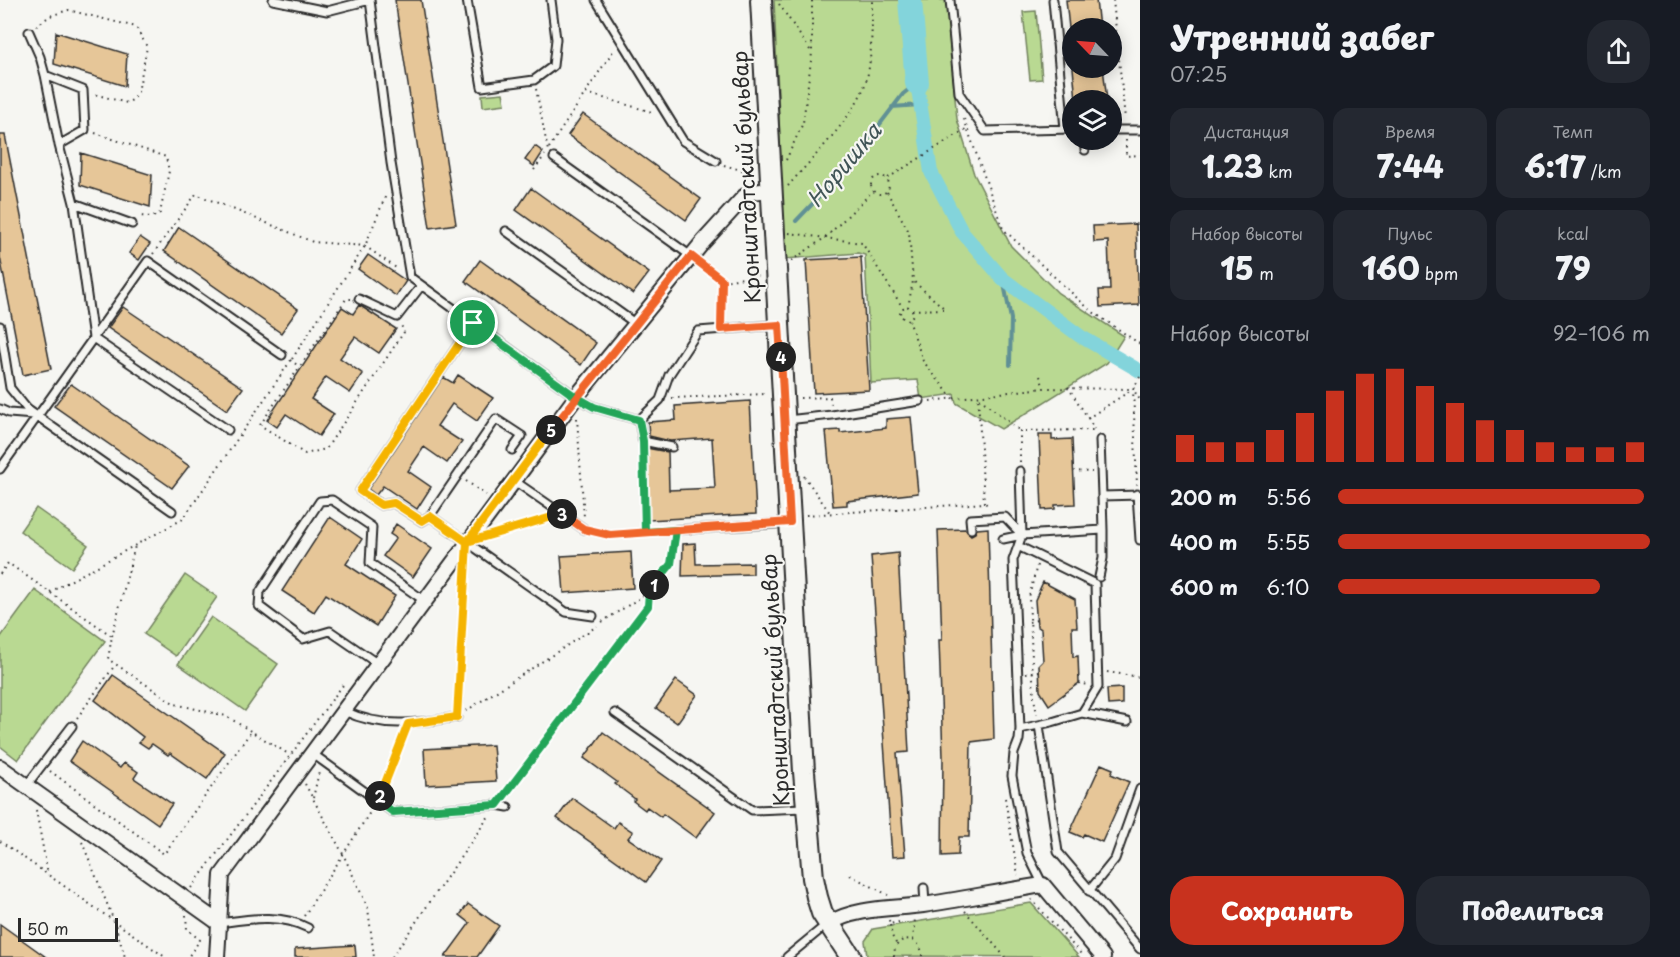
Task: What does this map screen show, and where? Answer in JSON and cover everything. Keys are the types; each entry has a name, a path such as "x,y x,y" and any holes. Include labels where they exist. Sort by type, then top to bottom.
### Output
{"main road":[{"name":"Кронштадтский бульвар","path":"770,2 779,189 779,325 784,420 797,519 807,808 813,878 822,913 851,957"}],"street":[{"path":"217,957 222,875 297,775 317,758 344,711 576,397 691,256 744,197 752,192 779,189"},
{"path":"0,767 219,922"},
{"path":"828,924 839,917 888,902 925,911 1043,885 1103,957"}],"lane":[{"path":"273,0 327,10 370,0 410,278 576,397 594,407 639,420"},
{"path":"466,0 482,87 534,80 553,66 556,39 550,0"},
{"path":"596,0 682,141 716,161"},
{"path":"950,0 959,93 985,131 1062,129"},
{"path":"1053,0 1064,90"},
{"path":"29,32 45,75 59,145 74,203 93,338 228,430"},
{"path":"45,75 83,90 85,130 59,145"},
{"path":"1122,130 1140,130"},
{"path":"554,158 691,256"},
{"path":"74,203 132,224"},
{"path":"506,231 636,324"},
{"path":"0,469 148,261 282,355"},
{"path":"359,299 397,317 422,286"},
{"path":"473,323 360,491 381,505 394,503 422,521 430,516 496,419 522,436 512,450"},
{"path":"639,420 660,400 669,375 698,331 779,325"},
{"path":"0,326 10,388 27,409 172,511"},
{"path":"784,420 920,401"},
{"path":"0,410 36,416"},
{"path":"639,420 643,441 672,447"},
{"path":"1099,577 1103,558 1100,440"},
{"path":"1020,471 1022,535 1013,560 1020,729 1014,753 1012,776 1027,853 1043,885"},
{"path":"513,480 584,529"},
{"path":"1102,496 1139,495 1140,540"},
{"path":"378,664 330,631 303,639 259,606 260,592 320,501 332,500 372,527 370,563 425,600"},
{"path":"430,516 566,612 593,616"},
{"path":"971,529 970,519 1005,517 1022,535"},
{"path":"676,530 797,519"},
{"path":"1003,539 1022,535 1103,530"},
{"path":"1018,546 1095,584 1098,687 1082,713"},
{"path":"344,711 361,719 408,724 457,717"},
{"path":"615,712 752,810 807,808"},
{"path":"1020,729 1082,713 1127,722"},
{"path":"1039,725 1058,852 1140,949"},
{"path":"29,788 72,726"},
{"path":"317,758 393,812 497,805 508,807"},
{"path":"1089,891 1115,859 1140,789"},
{"path":"924,888 925,911"},
{"path":"219,922 270,917 300,923 308,928"},
{"path":"787,957 828,924"}],"path":[{"path":"786,160 803,123 812,53 812,0"},
{"path":"779,189 852,111 867,79 872,0"},
{"path":"1113,0 1126,130 1126,156 1140,155"},
{"path":"770,2 812,53"},
{"path":"29,32 50,16 69,10 136,27 147,47 135,99 127,103 83,90"},
{"path":"534,170 620,40"},
{"path":"534,80 548,150 554,158"},
{"path":"586,93 667,116"},
{"path":"959,93 966,129 1003,229 1090,310 1140,344"},
{"path":"888,178 966,129"},
{"path":"85,130 166,157 169,171 159,213 153,217 141,217 131,213"},
{"path":"716,161 733,169 751,173"},
{"path":"881,175 888,178 890,186 886,192 879,194 873,191 871,183 874,177 881,175"},
{"path":"788,264 826,237 873,191"},
{"path":"50,592 183,519 365,246 386,192"},
{"path":"886,192 909,232 913,281 908,307"},
{"path":"148,261 196,194 313,242 365,246 410,278"},
{"path":"786,233 862,243 903,308"},
{"path":"691,256 722,280 758,276"},
{"path":"721,329 722,280"},
{"path":"909,320 900,317 903,308 945,309 913,281"},
{"path":"359,299 346,298 260,425 305,454 326,449 404,332 397,317"},
{"path":"909,320 913,315 912,310"},
{"path":"909,320 923,362 954,400"},
{"path":"290,361 300,367"},
{"path":"1040,376 1044,388"},
{"path":"1088,418 1133,389 1140,377"},
{"path":"978,397 1020,431 1095,430 1068,387"},
{"path":"920,401 954,400 1044,388 1133,389"},
{"path":"1133,389 1140,400"},
{"path":"1133,389 1139,495"},
{"path":"660,400 766,394"},
{"path":"457,717 649,592 671,564 676,530 610,535 584,529 576,397"},
{"path":"796,398 830,397 832,415"},
{"path":"978,397 985,503"},
{"path":"1020,431 1020,471"},
{"path":"643,441 645,532"},
{"path":"800,470 830,513"},
{"path":"1073,471 1101,473"},
{"path":"458,476 489,498"},
{"path":"797,519 830,513 985,503 1005,517"},
{"path":"457,717 467,542 561,514"},
{"path":"135,546 111,636 108,659 175,704 226,716 252,730 301,763 295,772 301,777 344,854 368,908 374,957"},
{"path":"1039,556 1029,597 1034,698 1039,725"},
{"path":"0,574 8,563 111,636"},
{"path":"392,957 497,805 648,606 649,592"},
{"path":"1030,622 1036,620"},
{"path":"72,726 115,665"},
{"path":"1032,672 1039,671"},
{"path":"1098,671 1140,677"},
{"path":"300,923 378,801 408,724"},
{"path":"43,766 164,854 252,730"},
{"path":"188,957 200,940 187,929 184,897 290,755"},
{"path":"313,798 317,758"},
{"path":"29,788 48,875"},
{"path":"1003,790 1018,876"},
{"path":"73,819 114,921 125,957"},
{"path":"0,841 165,957"},
{"path":"850,875 888,902 892,936 897,945"},
{"path":"1031,899 1084,957"},
{"path":"890,924 915,919 925,911"},
{"path":"955,913 965,911 1005,957"},
{"path":"913,940 915,919"},
{"path":"894,957 897,945 903,940 913,940 921,947 922,957"}],"green space":[{"path":"774,0 946,0 957,119 974,174 1011,246 1058,293 1124,336 1107,363 1001,429 956,403 954,394 921,399 918,380 871,383 865,255 858,253 785,259"},
{"path":"1036,11 1042,79 1030,80 1023,12"},
{"path":"503,93 505,104 483,107 482,95"},
{"path":"36,508 88,545 72,568 20,531"},
{"path":"185,575 217,597 176,656 144,634"},
{"path":"35,590 105,641 18,760 0,746 0,638"},
{"path":"211,617 278,664 245,711 178,664"},
{"path":"1031,903 1079,957 867,956 865,941 873,929"}],"building":[{"path":"395,0 421,0 456,224 430,228"},
{"path":"1066,0 1096,0 1098,18 1068,18"},
{"path":"56,32 127,54 125,86 54,64"},
{"path":"1074,78 1104,78 1106,90 1075,90"},
{"path":"583,114 701,199 686,220 568,135"},
{"path":"0,135 5,135 51,369 23,375 0,257"},
{"path":"535,146 543,152 534,166 525,160"},
{"path":"81,153 152,175 150,207 80,185"},
{"path":"531,188 649,273 633,294 516,210"},
{"path":"1136,224 1139,305 1100,307 1099,290 1110,290 1108,241 1094,242 1093,226"},
{"path":"179,227 298,309 281,333 164,251"},
{"path":"140,237 150,244 139,260 129,253"},
{"path":"368,255 406,281 396,296 358,269"},
{"path":"861,257 869,390 814,393 806,260"},
{"path":"480,260 596,343 581,365 465,281"},
{"path":"359,305 396,329 379,353 355,337 340,358 363,374 350,393 326,377 311,399 334,414 319,436 286,414 277,427 267,420 342,307 353,314"},
{"path":"123,307 243,388 227,410 108,328"},
{"path":"458,375 493,398 477,421 452,404 437,426 462,442 447,463 424,447 408,471 431,487 417,509 383,486 376,495 368,489 443,377 453,383"},
{"path":"71,384 189,466 172,488 54,406"},
{"path":"750,401 756,514 648,520 646,448 668,452 669,490 715,488 712,438 670,441 649,436 648,422 676,420 675,406"},
{"path":"911,417 918,493 847,501 847,505 833,506 826,431 840,430 840,433 886,428 886,419"},
{"path":"1039,435 1052,435 1052,440 1072,439 1075,504 1055,505 1055,509 1042,510"},
{"path":"330,517 362,539 346,564 395,596 376,626 326,594 314,612 282,591"},
{"path":"396,524 432,549 413,577 383,556 396,538 390,534"},
{"path":"988,528 994,739 971,742 969,837 959,837 958,855 942,856 943,757 939,640 942,640 938,530 965,529 971,535 977,529"},
{"path":"695,543 696,564 753,563 753,574 682,576 683,544"},
{"path":"631,552 633,588 564,593 561,556"},
{"path":"898,553 909,752 897,753 905,856 892,857 871,556"},
{"path":"1043,582 1075,599 1077,627 1072,627 1073,657 1078,656 1079,683 1049,705 1040,691 1039,665 1043,661 1041,629 1037,626 1035,600"},
{"path":"113,675 225,753 207,779 170,753 168,755 152,744 148,748 139,742 143,737 95,700"},
{"path":"676,680 697,695 677,723 656,708"},
{"path":"1122,688 1122,704 1108,705 1107,689"},
{"path":"603,732 715,812 696,838 663,814 661,817 647,807 645,810 615,784 617,782 584,758"},
{"path":"82,741 120,768 124,763 134,769 138,772 134,778 172,804 158,824 69,761"},
{"path":"493,745 496,781 426,785 424,749"},
{"path":"1101,764 1113,769 1111,774 1129,782 1102,842 1084,834 1082,837 1070,832"},
{"path":"572,798 614,828 618,822 633,832 628,838 661,861 646,882 557,818"},
{"path":"468,904 499,926 477,957 445,957 470,923 460,915"},
{"path":"0,924 46,957 0,957"},
{"path":"355,945 356,957 295,957 295,949"}],"waterway":[{"name":"Норишка","path":"910,0 917,83"},
{"name":"Норишка","path":"796,221 845,170 903,94 917,83"},
{"path":"917,83 931,172 962,232 1003,279 1080,336 1140,371"},
{"name":"Норишка","path":"892,107 920,105"},
{"path":"1003,279 1011,319 1010,365"}],"route":[{"path":"473,323 360,491 381,505 394,503 422,521 430,516 467,542 576,397 691,256 722,280 721,329 779,325 790,522 774,524 676,530 645,532 610,535 584,529 561,514 467,542 457,717 408,724 378,801 393,812 497,805 648,606 649,592 671,564 676,530 645,532 643,441 639,420 594,407 576,397 473,323"}]}
